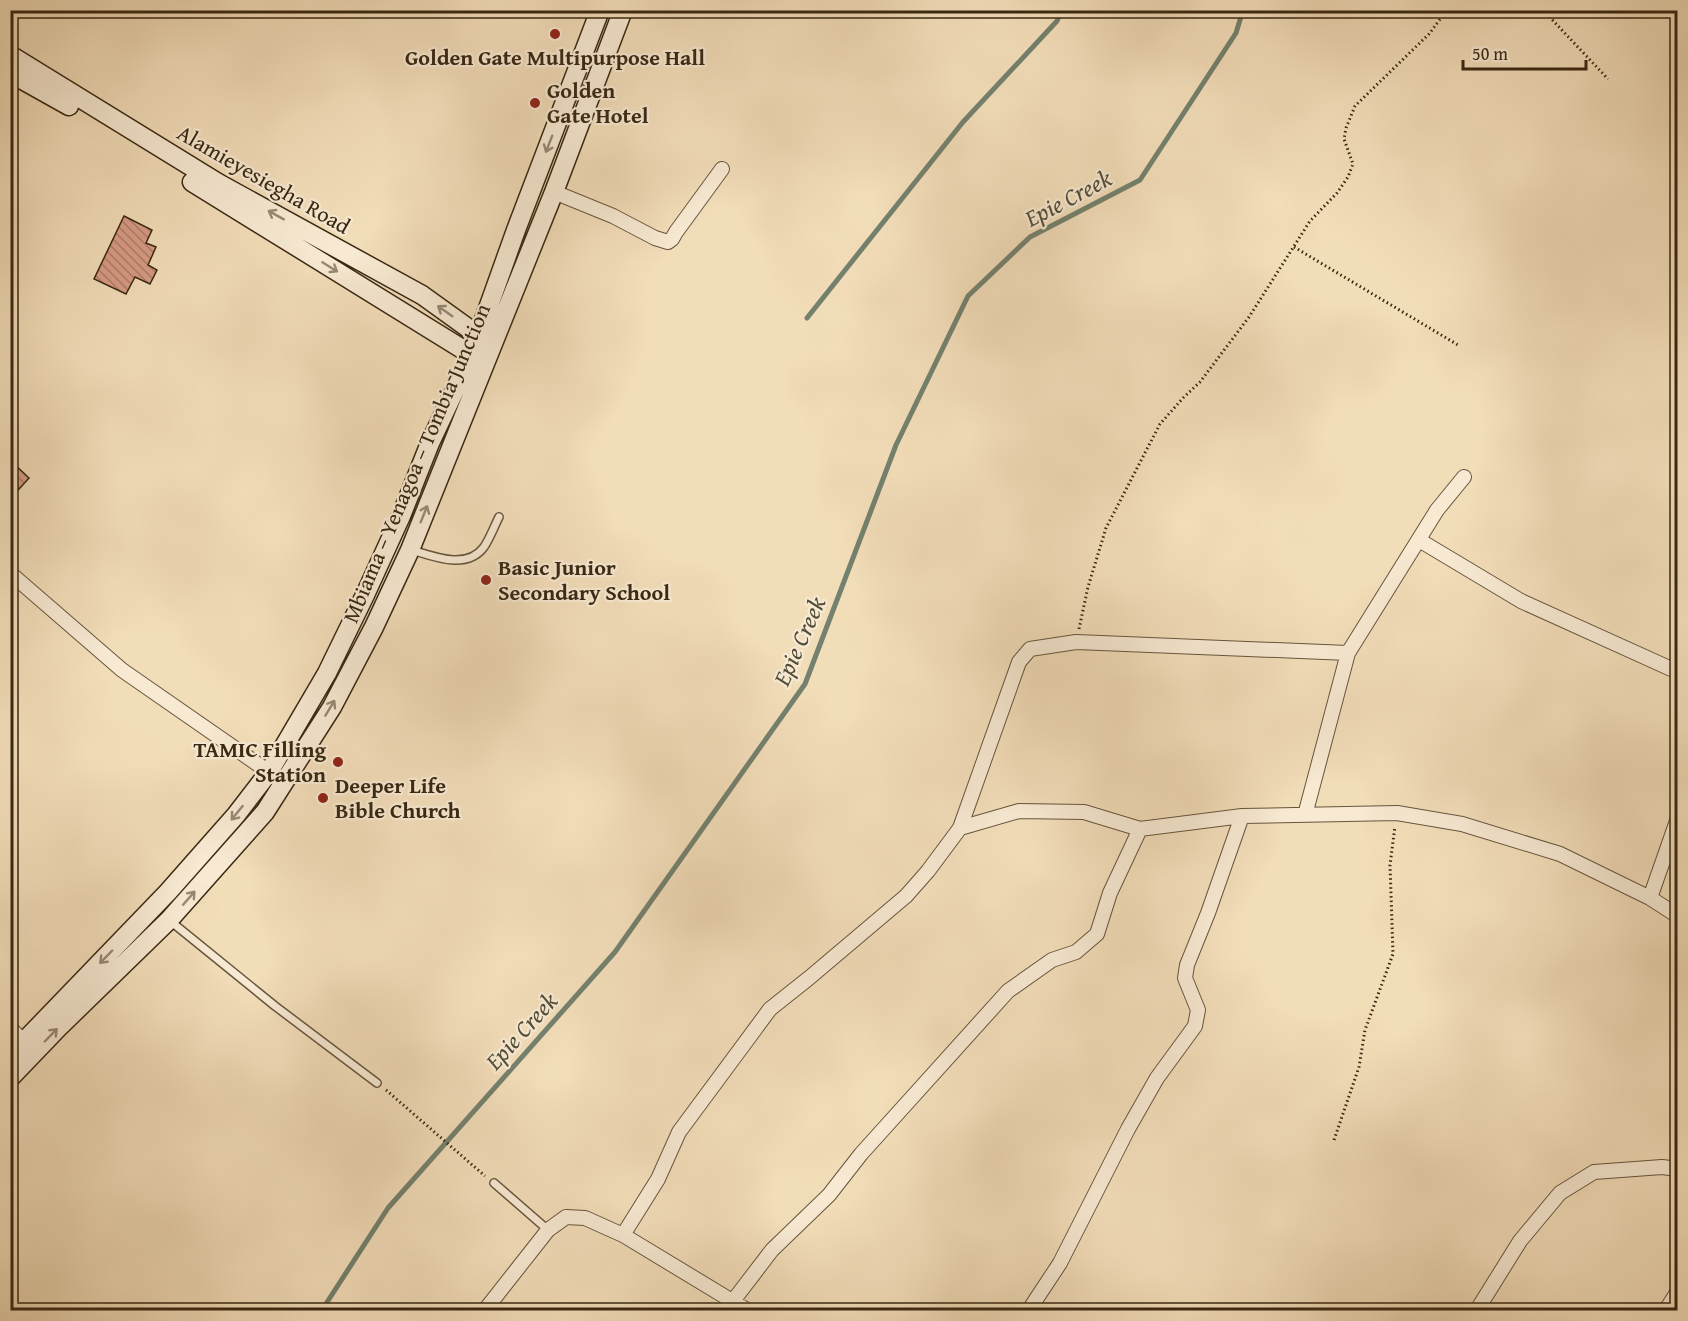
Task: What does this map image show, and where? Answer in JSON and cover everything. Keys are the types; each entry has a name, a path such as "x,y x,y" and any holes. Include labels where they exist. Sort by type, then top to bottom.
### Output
{"main road":[{"name":"Mbiama – Yenagoa – Tombia Junction","path":"10,1077 169,920 265,812 332,707 374,627 410,550 600,10"},
{"name":"Mbiama – Yenagoa – Tombia Junction","path":"10,1056 168,892 269,772 327,673 401,516 430,443 482,350 554,192 623,10"},
{"name":"Alamieyesiegha Road","path":"10,55 218,183 422,296 482,350"},
{"name":"Alamieyesiegha Road","path":"10,73 482,350"}],"street":[{"path":"554,192 668,242 722,170"},
{"path":"1305,815 1348,653 1437,510 1464,477"},
{"path":"1419,540 1521,601 1677,672"},
{"path":"10,573 122,670 269,772"},
{"path":"622,1235 658,1179 679,1132 770,1009 827,964 906,896 960,828 1019,662 1030,650 1076,642 1348,653"},
{"path":"960,828 1019,811 1084,812 1140,829 1242,816 1397,813 1462,824 1560,854 1650,898 1677,916"},
{"path":"1029,1311 1060,1263 1157,1078 1196,1026 1198,1010 1185,978 1186,965 1208,913 1242,816"},
{"path":"1650,898 1677,818"},
{"path":"733,1301 772,1250 829,1195 861,1154 1008,991 1052,960 1076,952 1097,934 1110,893 1140,829"},
{"path":"10,1028 24,1042"},
{"path":"1477,1311 1520,1241 1560,1193 1594,1172 1662,1167 1677,1169"},
{"path":"484,1311 548,1230 566,1218 585,1218 622,1235 747,1311"},
{"path":"1666,1311 1677,1291"}],"lane":[{"path":"410,550 449,561 470,559 478,554 485,545 499,517"},
{"path":"169,920 275,1006 377,1083"},
{"path":"494,1183 548,1230"}],"path":[{"path":"1076,642 1088,587 1106,528 1160,424 1207,373 1249,317 1310,221 1337,193 1348,177 1353,164 1344,139 1355,106 1429,34 1447,10"},
{"path":"1543,10 1608,79"},
{"path":"1294,247 1458,345"},
{"path":"1334,1140 1359,1067 1365,1030 1393,954 1390,865 1397,813"},
{"path":"377,1083 494,1183"}],"building":[{"path":"124,216 152,230 146,243 156,247 148,265 157,270 150,284 135,277 126,294 94,279"},
{"path":"10,460 29,478 10,499"}],"waterway":[{"path":"807,318 963,122 1057,21 1062,10"},
{"name":"Epie Creek","path":"322,1310 388,1208 615,952 805,684 896,445 968,296 1030,237 1140,180 1236,33 1243,10"}],"place":[{"name":"Golden Gate Multipurpose Hall","path":"555,34"},
{"name":"Golden Gate Hotel","path":"535,103"},
{"name":"Basic Junior Secondary School","path":"486,580"},
{"name":"TAMIC Filling Station","path":"338,762"},
{"name":"Deeper Life Bible Church","path":"323,798"}]}
